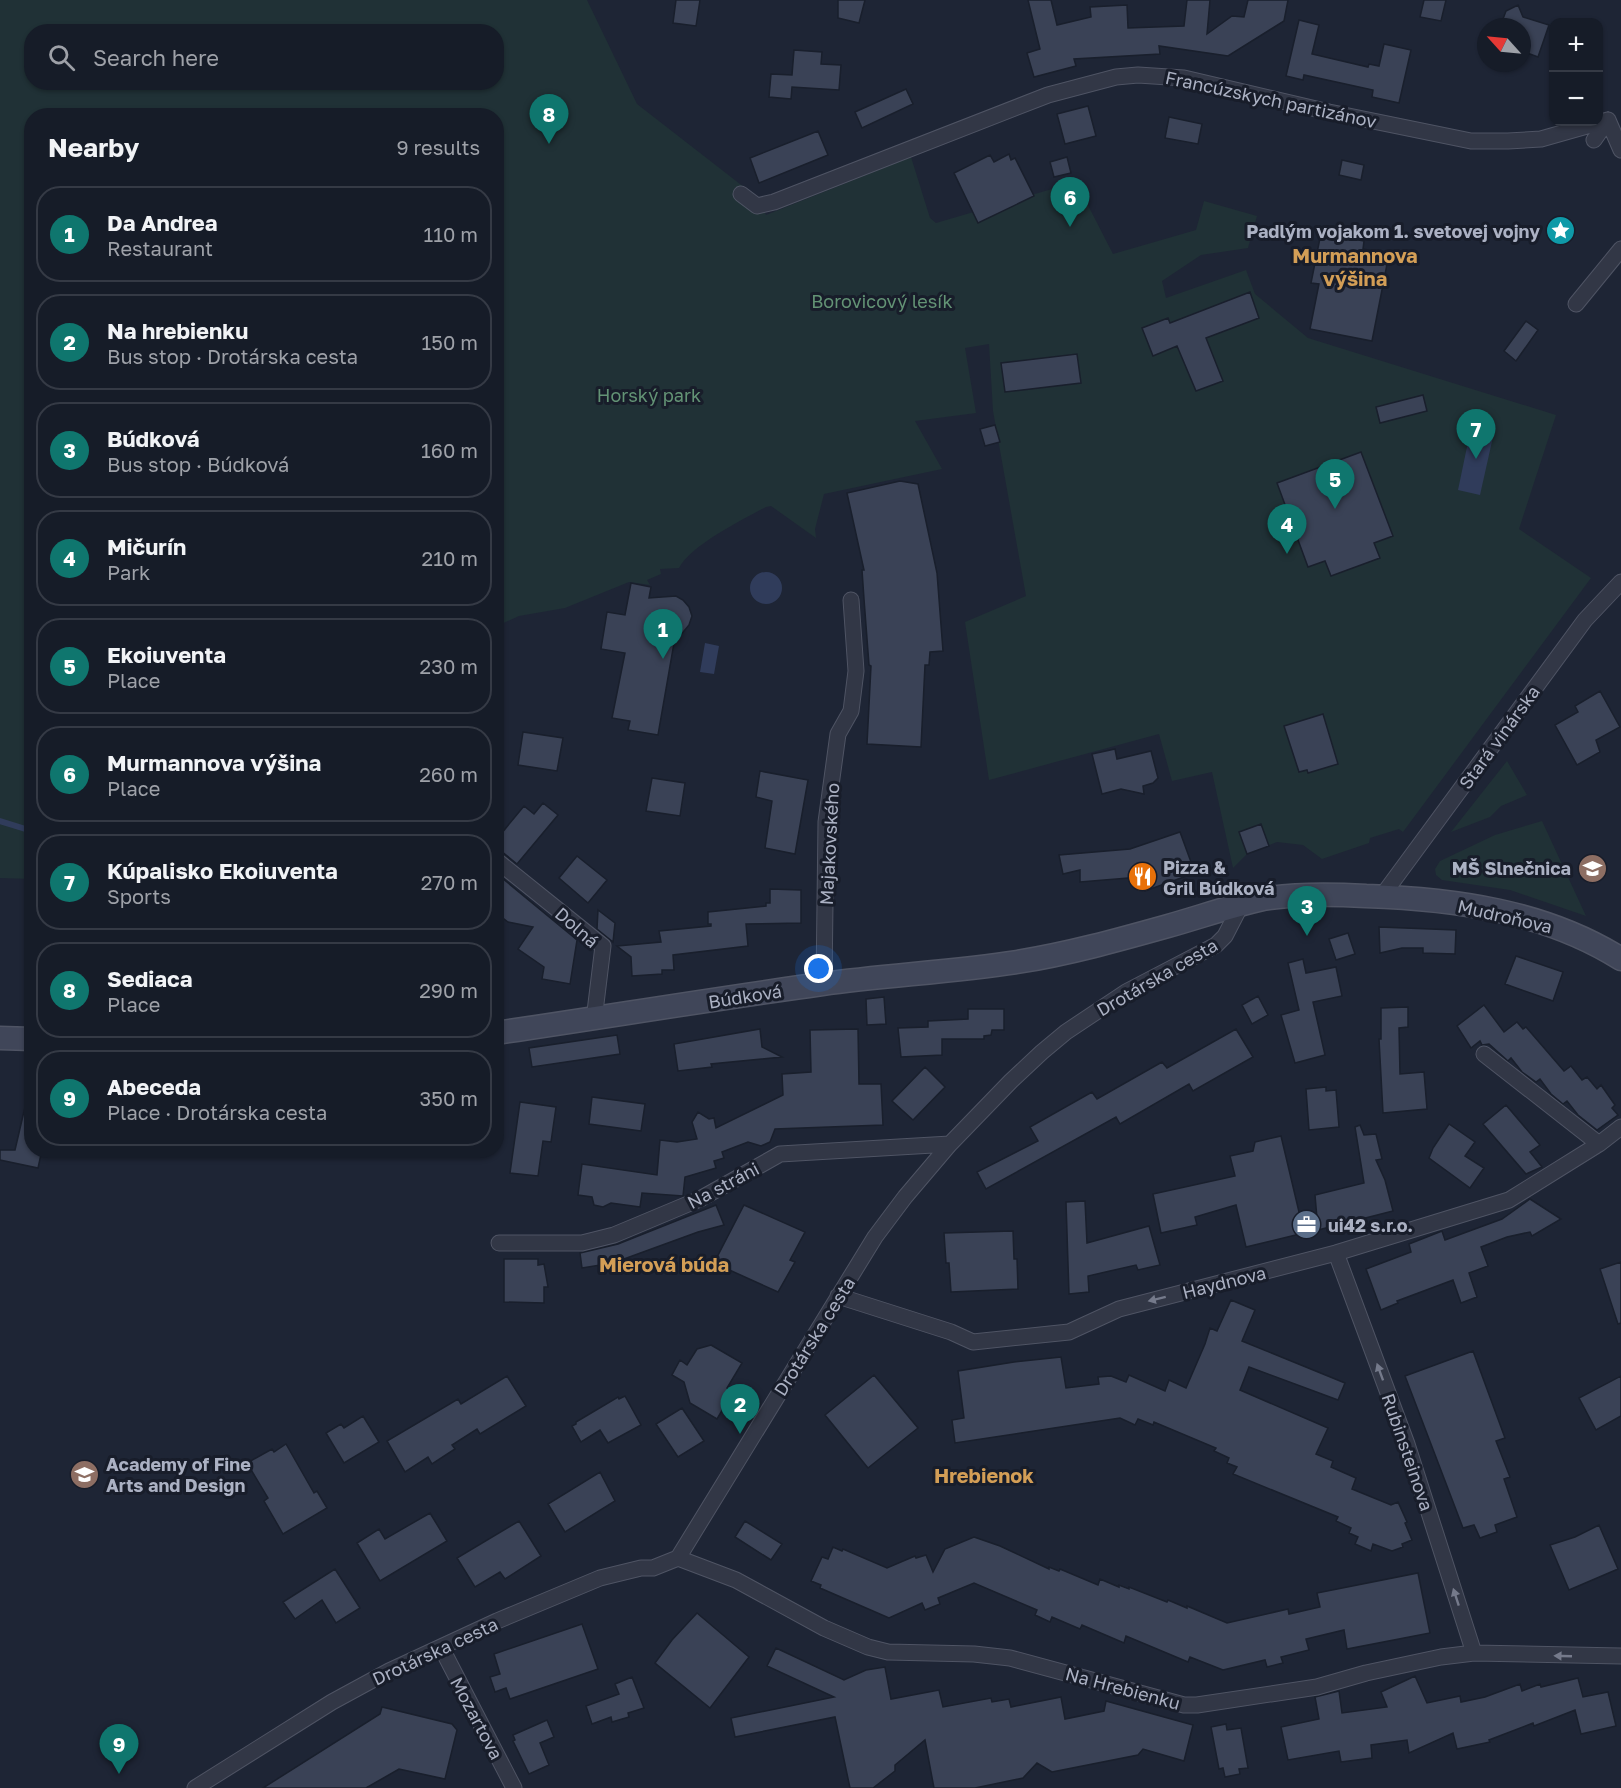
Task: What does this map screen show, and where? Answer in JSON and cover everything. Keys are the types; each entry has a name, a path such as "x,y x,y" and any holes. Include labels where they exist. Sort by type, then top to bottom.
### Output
{"street":[{"name":"Francúzskych partizánov","path":"741,194 757,206 774,202 1048,95 1116,77 1138,75 1184,78 1471,141 1541,139 1608,120"},
{"path":"1594,140 1608,120"},
{"path":"1608,120 1621,150"},
{"path":"1576,304 1621,249"},
{"name":"Stará vinárska","path":"1382,896 1585,620 1621,582"},
{"name":"Majakovského","path":"824,984 826,822 838,734 851,711 855,671 852,600"},
{"name":"Dolná","path":"504,866 603,946 594,1020"},
{"name":"Búdková","path":"504,1031 594,1020 824,984 966,969 1051,957 1241,905 1284,896 1338,894 1382,896"},
{"name":"Mudroňova","path":"1382,896 1479,906 1543,922 1621,959"},
{"name":"Drotárska cesta","path":"195,1788 332,1702 389,1671 497,1621 600,1578 641,1568 653,1568 678,1558 838,1296 887,1221 950,1144 1011,1081 1066,1032 1126,992 1216,945 1229,930 1241,905"},
{"path":"0,1038 24,1039"},
{"path":"1485,1054 1599,1144"},
{"name":"Haydnova","path":"838,1296 951,1332 973,1342 1069,1332 1119,1309 1336,1253 1509,1200 1599,1144 1621,1126"},
{"name":"Na stráni","path":"500,1243 582,1243 614,1234 700,1199 780,1154 950,1144"},
{"name":"Rubinsteinova","path":"1336,1253 1407,1444 1474,1653"},
{"name":"Na Hrebienku","path":"678,1558 736,1580 824,1629 868,1647 888,1652 974,1654 1010,1658 1184,1705 1197,1706 1317,1687 1366,1673 1441,1657 1474,1653 1621,1656"},
{"name":"Mozartova","path":"441,1647 514,1788"}],"green space":[{"path":"0,0 587,0 637,104 758,198 766,215 911,157 930,218 936,223 1076,182 1113,254 1196,230 1204,201 1257,216 1248,248 1201,255 1162,281 1166,298 1246,270 1255,294 1308,338 1556,415 1519,529 1591,578 1403,832 1399,829 1370,838 1369,843 1322,859 1303,845 1277,842 1247,854 1233,868 1212,772 1172,781 1159,734 989,780 965,622 1026,596 993,411 989,344 965,348 976,413 915,421 942,469 824,494 815,529 816,538 771,506 766,507 705,542 685,559 679,568 660,569 661,574 647,580 650,585 629,582 565,608 519,616 504,623 504,108 24,108 24,879 0,878"},
{"path":"1507,761 1527,795 1501,806 1490,817 1451,832"},
{"path":"1542,821 1586,916 1510,890 1442,880 1436,875 1435,869 1440,861 1495,835"}],"water":[{"path":"1472,423 1495,428 1480,495 1458,490"},
{"path":"766,572 777,577 782,588 777,599 766,604 755,599 750,588 755,577"},
{"path":"705,643 719,646 714,674 700,672"}],"building":[{"path":"676,0 700,0 696,26 673,23"},
{"path":"838,0 865,0 859,23 838,18"},
{"path":"1028,0 1051,0 1057,25 1091,17 1090,7 1127,5 1128,28 1184,26 1187,0 1210,0 1207,34 1232,16 1244,17 1248,0 1288,0 1284,21 1228,56 1159,46 1160,54 1074,59 1076,66 1034,77 1027,53 1040,49"},
{"path":"1424,0 1446,0 1441,21 1420,17"},
{"path":"1518,5 1523,17 1526,18 1503,18 1506,11"},
{"path":"1531,19 1549,25 1538,57 1531,54"},
{"path":"1299,20 1319,25 1312,54 1368,67 1369,64 1379,66 1384,44 1411,50 1399,103 1372,97 1373,90 1304,75 1303,80 1286,76"},
{"path":"794,50 822,52 821,64 841,65 839,90 792,87 791,99 769,97 771,74 792,75"},
{"path":"906,89 913,104 862,128 855,112"},
{"path":"1088,106 1096,136 1065,144 1057,114"},
{"path":"1169,117 1202,124 1198,144 1165,138"},
{"path":"818,131 828,155 759,183 750,158"},
{"path":"1009,154 1011,160 1015,158 1034,196 978,223 954,173 990,155 994,162"},
{"path":"1067,157 1071,173 1054,177 1050,162"},
{"path":"1342,160 1364,165 1361,180 1339,175"},
{"path":"1321,233 1364,241 1363,249 1389,254 1372,341 1310,329 1319,284 1311,283"},
{"path":"1250,292 1259,318 1206,338 1223,381 1196,391 1177,346 1153,356 1142,328 1168,318 1170,323"},
{"path":"1526,321 1538,330 1516,361 1504,351"},
{"path":"1077,354 1081,383 1005,392 1001,363"},
{"path":"1423,395 1427,411 1380,423 1376,407"},
{"path":"995,425 1000,442 985,446 980,429"},
{"path":"1361,452 1393,536 1374,543 1380,558 1331,576 1325,561 1308,567 1277,483"},
{"path":"900,481 918,484 937,573 943,651 930,652 929,665 925,665 921,747 867,744 871,666 869,665 864,599 862,570 864,570 847,493"},
{"path":"631,583 651,587 649,598 676,596 689,607 692,616 689,625 674,643 658,735 628,730 630,721 612,718 625,653 601,649 607,612 625,615"},
{"path":"1600,691 1620,727 1596,740 1600,752 1577,765 1555,725 1578,712 1575,706"},
{"path":"1323,714 1338,764 1308,773 1307,770 1299,772 1284,726"},
{"path":"523,732 563,738 557,771 518,765"},
{"path":"1115,749 1117,759 1151,751 1158,778 1153,783 1143,786 1144,794 1121,789 1102,794 1092,754"},
{"path":"760,771 808,780 795,854 765,848 772,801 756,797"},
{"path":"652,778 685,783 680,816 646,811"},
{"path":"543,803 558,815 517,864 504,853 504,830 524,806 534,814"},
{"path":"1261,824 1269,846 1247,854 1239,832"},
{"path":"1180,832 1195,873 1145,891 1140,877 1080,882 1080,870 1063,874 1059,855 1130,849"},
{"path":"577,856 607,880 588,903 559,878"},
{"path":"504,880 577,940 570,984 542,979 544,967 518,949 533,927 508,922 504,919"},
{"path":"770,889 801,890 801,923 746,924 748,946 673,955 674,970 662,970 662,974 632,976 631,957 617,946 661,942 659,931 711,926 708,924 708,912 766,906 766,903 770,903"},
{"path":"598,910 615,923 613,942 597,929"},
{"path":"1379,927 1456,930 1455,954 1423,953 1423,948 1402,948 1380,953"},
{"path":"1348,933 1355,954 1336,960 1329,939"},
{"path":"1516,956 1563,972 1553,1001 1505,984"},
{"path":"1303,959 1306,973 1336,967 1342,996 1313,1002 1325,1055 1295,1063 1281,1015 1299,1010 1288,963"},
{"path":"1258,996 1268,1015 1252,1024 1242,1005"},
{"path":"884,997 886,1024 867,1025 866,999"},
{"path":"1484,1005 1504,1032 1517,1022 1523,1029 1526,1027 1564,1071 1571,1066 1582,1080 1587,1077 1597,1089 1601,1085 1615,1105 1612,1108 1618,1115 1597,1130 1578,1115 1567,1101 1563,1104 1551,1094 1540,1079 1536,1082 1522,1072 1511,1058 1508,1061 1489,1044 1482,1045 1480,1041 1471,1048 1457,1026"},
{"path":"1408,1007 1408,1027 1399,1028 1400,1074 1424,1072 1427,1109 1383,1113 1379,1039 1381,1039 1381,1008"},
{"path":"968,1009 1004,1009 1004,1030 992,1030 991,1035 984,1036 984,1039 942,1039 942,1055 901,1057 898,1028 928,1027 928,1021 968,1019"},
{"path":"760,1029 762,1047 782,1057 711,1064 712,1067 678,1071 674,1044"},
{"path":"858,1029 859,1084 881,1084 883,1125 775,1129 770,1142 761,1146 748,1142 722,1152 724,1158 714,1161 716,1168 685,1177 683,1196 642,1193 640,1207 611,1203 603,1207 594,1205 592,1197 578,1195 582,1164 657,1175 660,1140 677,1142 697,1139 692,1122 698,1112 709,1119 714,1118 716,1128 783,1095 782,1074 811,1072 810,1030"},
{"path":"1236,1029 1253,1057 1193,1091 1189,1084 1120,1124 1116,1117 986,1189 977,1172 1038,1141 1030,1127 1092,1092 1097,1099 1162,1062 1167,1068"},
{"path":"617,1035 620,1054 532,1067 529,1048"},
{"path":"925,1067 945,1087 913,1120 892,1101"},
{"path":"1326,1087 1326,1091 1336,1090 1339,1127 1309,1130 1306,1089"},
{"path":"592,1097 645,1104 641,1131 589,1124"},
{"path":"520,1102 556,1107 551,1142 543,1141 538,1176 510,1173"},
{"path":"1506,1105 1540,1145 1530,1152 1542,1167 1526,1174 1483,1124"},
{"path":"24,1111 24,1158 40,1158 38,1168 0,1160 0,1150 15,1150"},
{"path":"1449,1124 1475,1142 1465,1156 1484,1168 1470,1188 1429,1158"},
{"path":"1360,1125 1364,1135 1376,1134 1382,1159 1376,1160 1385,1180 1393,1211 1318,1230 1315,1195 1364,1183 1355,1127"},
{"path":"1281,1136 1304,1233 1246,1247 1236,1205 1195,1217 1197,1225 1161,1233 1153,1194 1235,1176 1230,1156 1253,1151 1255,1142"},
{"path":"1530,1199 1561,1219 1532,1236 1530,1232 1507,1237 1481,1247 1488,1266 1469,1273 1477,1297 1461,1303 1453,1280 1397,1301 1398,1303 1381,1310 1366,1269 1411,1252 1409,1244 1442,1231 1445,1240 1502,1219"},
{"path":"1085,1201 1087,1243 1149,1226 1160,1265 1138,1270 1136,1265 1088,1276 1089,1292 1069,1294 1066,1202"},
{"path":"716,1205 724,1225 613,1263 582,1268 580,1253 618,1244"},
{"path":"744,1205 805,1232 790,1260 795,1262 778,1292 714,1263"},
{"path":"1013,1231 1018,1289 951,1292 944,1233"},
{"path":"504,1259 538,1259 538,1265 544,1264 548,1287 544,1287 544,1303 504,1302"},
{"path":"1621,1262 1621,1323 1618,1324 1600,1269"},
{"path":"1231,1300 1255,1310 1242,1341 1345,1383 1338,1400 1249,1367 1240,1390 1328,1428 1316,1454 1333,1461 1331,1467 1356,1478 1352,1489 1391,1505 1398,1502 1412,1540 1402,1544 1403,1547 1392,1551 1373,1544 1371,1551 1355,1544 1358,1537 1349,1533 1351,1528 1336,1521 1338,1517 1233,1474 1237,1467 1227,1463 1229,1458 1214,1451 1216,1448 1154,1422 1153,1425 1138,1419 1135,1425 1120,1418 955,1443 952,1420 964,1418 958,1371 1061,1357 1066,1388 1099,1384 1098,1377 1111,1376 1126,1382 1129,1375 1165,1391 1169,1380 1186,1388 1210,1328 1217,1331"},
{"path":"711,1345 742,1363 727,1388 733,1392 717,1419 690,1403 684,1382 672,1375 680,1360 687,1365 697,1349"},
{"path":"1473,1351 1505,1438 1496,1441 1510,1477 1504,1479 1517,1517 1495,1525 1497,1532 1480,1538 1474,1525 1463,1528 1405,1376"},
{"path":"874,1375 918,1428 868,1468 825,1415"},
{"path":"507,1376 526,1406 480,1434 477,1429 452,1445 455,1449 432,1464 428,1457 405,1472 387,1441 458,1399 461,1404"},
{"path":"1621,1376 1621,1416 1596,1430 1579,1398"},
{"path":"625,1396 641,1425 608,1443 600,1430 581,1442 572,1426 618,1397 619,1399"},
{"path":"682,1408 704,1441 678,1457 656,1424"},
{"path":"363,1416 379,1442 344,1463 326,1433 341,1424 344,1428"},
{"path":"286,1444 314,1493 317,1491 327,1508 283,1534 264,1501 268,1498 247,1463 272,1449 274,1452"},
{"path":"600,1472 615,1501 565,1532 548,1504"},
{"path":"430,1513 447,1541 380,1581 357,1543 379,1529 385,1539"},
{"path":"519,1521 541,1556 505,1579 500,1572 475,1587 457,1558"},
{"path":"745,1521 782,1544 771,1560 735,1537"},
{"path":"1599,1525 1618,1569 1569,1590 1550,1545 1575,1537"},
{"path":"974,1537 1000,1546 1049,1569 1049,1567 1059,1571 1060,1569 1098,1585 1100,1579 1119,1587 1119,1585 1129,1589 1129,1587 1167,1602 1168,1600 1187,1608 1187,1606 1227,1623 1288,1609 1289,1614 1320,1607 1317,1593 1418,1573 1430,1633 1347,1649 1344,1630 1306,1639 1309,1650 1281,1657 1283,1663 1267,1667 1265,1660 1223,1670 1190,1657 1188,1662 1126,1636 1124,1643 1082,1625 1080,1629 1052,1617 1050,1622 1035,1615 1037,1610 974,1583 938,1598 940,1604 925,1610 922,1603 889,1618 820,1588 821,1585 811,1581 822,1557 828,1559 833,1547 887,1568 915,1556 916,1558 926,1555 933,1572 945,1549"},
{"path":"335,1569 360,1608 336,1623 322,1600 295,1619 283,1602"},
{"path":"697,1613 749,1657 710,1708 655,1663"},
{"path":"582,1624 598,1669 510,1699 506,1688 495,1692 490,1677 500,1674 494,1654"},
{"path":"776,1648 844,1680 866,1670 885,1667 891,1699 939,1690 943,1707 991,1698 992,1702 1009,1699 1011,1707 1061,1697 1065,1719 1104,1711 1106,1701 1193,1725 1184,1761 1143,1749 1138,1755 1052,1772 1037,1763 1023,1778 975,1788 934,1788 925,1740 895,1765 895,1771 873,1788 850,1788 835,1717 735,1737 731,1718 834,1697 767,1666"},
{"path":"1415,1676 1427,1703 1460,1696 1461,1702 1485,1697 1520,1684 1522,1691 1540,1684 1541,1687 1578,1678 1583,1697 1608,1692 1616,1726 1581,1734 1575,1710 1534,1726 1533,1723 1489,1740 1490,1742 1457,1749 1453,1733 1409,1753 1407,1740 1371,1745 1372,1758 1341,1762 1339,1751 1288,1760 1281,1727 1319,1719 1315,1697 1339,1691 1342,1713 1387,1707 1381,1692"},
{"path":"632,1677 644,1708 628,1713 629,1717 612,1722 611,1717 592,1724 586,1706 619,1694 615,1684"},
{"path":"382,1707 452,1724 457,1730 445,1779 399,1769 366,1788 263,1788 380,1714"},
{"path":"547,1720 554,1737 540,1743 549,1765 529,1774 513,1741 515,1740 513,1735"},
{"path":"1226,1724 1227,1730 1241,1728 1248,1768 1239,1769 1240,1774 1225,1777 1223,1768 1219,1769 1211,1727"}],"waterway":[{"path":"0,821 24,828"}],"place":[{"name":"Sediaca","path":"549,144"},
{"name":"Murmannova výšina","path":"1070,227"},
{"name":"Padlým vojakom 1. svetovej vojny","path":"1561,231"},
{"name":"Kúpalisko Ekoiuventa","path":"1476,459"},
{"name":"Ekoiuventa","path":"1335,509"},
{"name":"Mičurín","path":"1287,554"},
{"name":"Da Andrea","path":"663,659"},
{"name":"MŠ Slnečnica","path":"1592,868"},
{"name":"Pizza & Gril Búdková","path":"1142,877"},
{"name":"Búdková","path":"1307,936"},
{"name":"ui42 s.r.o.","path":"1307,1225"},
{"name":"Na hrebienku","path":"740,1434"},
{"name":"Academy of Fine Arts and Design","path":"85,1474"},
{"name":"Abeceda","path":"119,1774"}],"district":[{"name":"Murmannova výšina","path":"1355,266"},
{"name":"Mierová búda","path":"664,1264"},
{"name":"Hrebienok","path":"984,1475"}],"park label":[{"name":"Borovicový lesík","path":"882,301"},
{"name":"Horský park","path":"649,395"}]}
